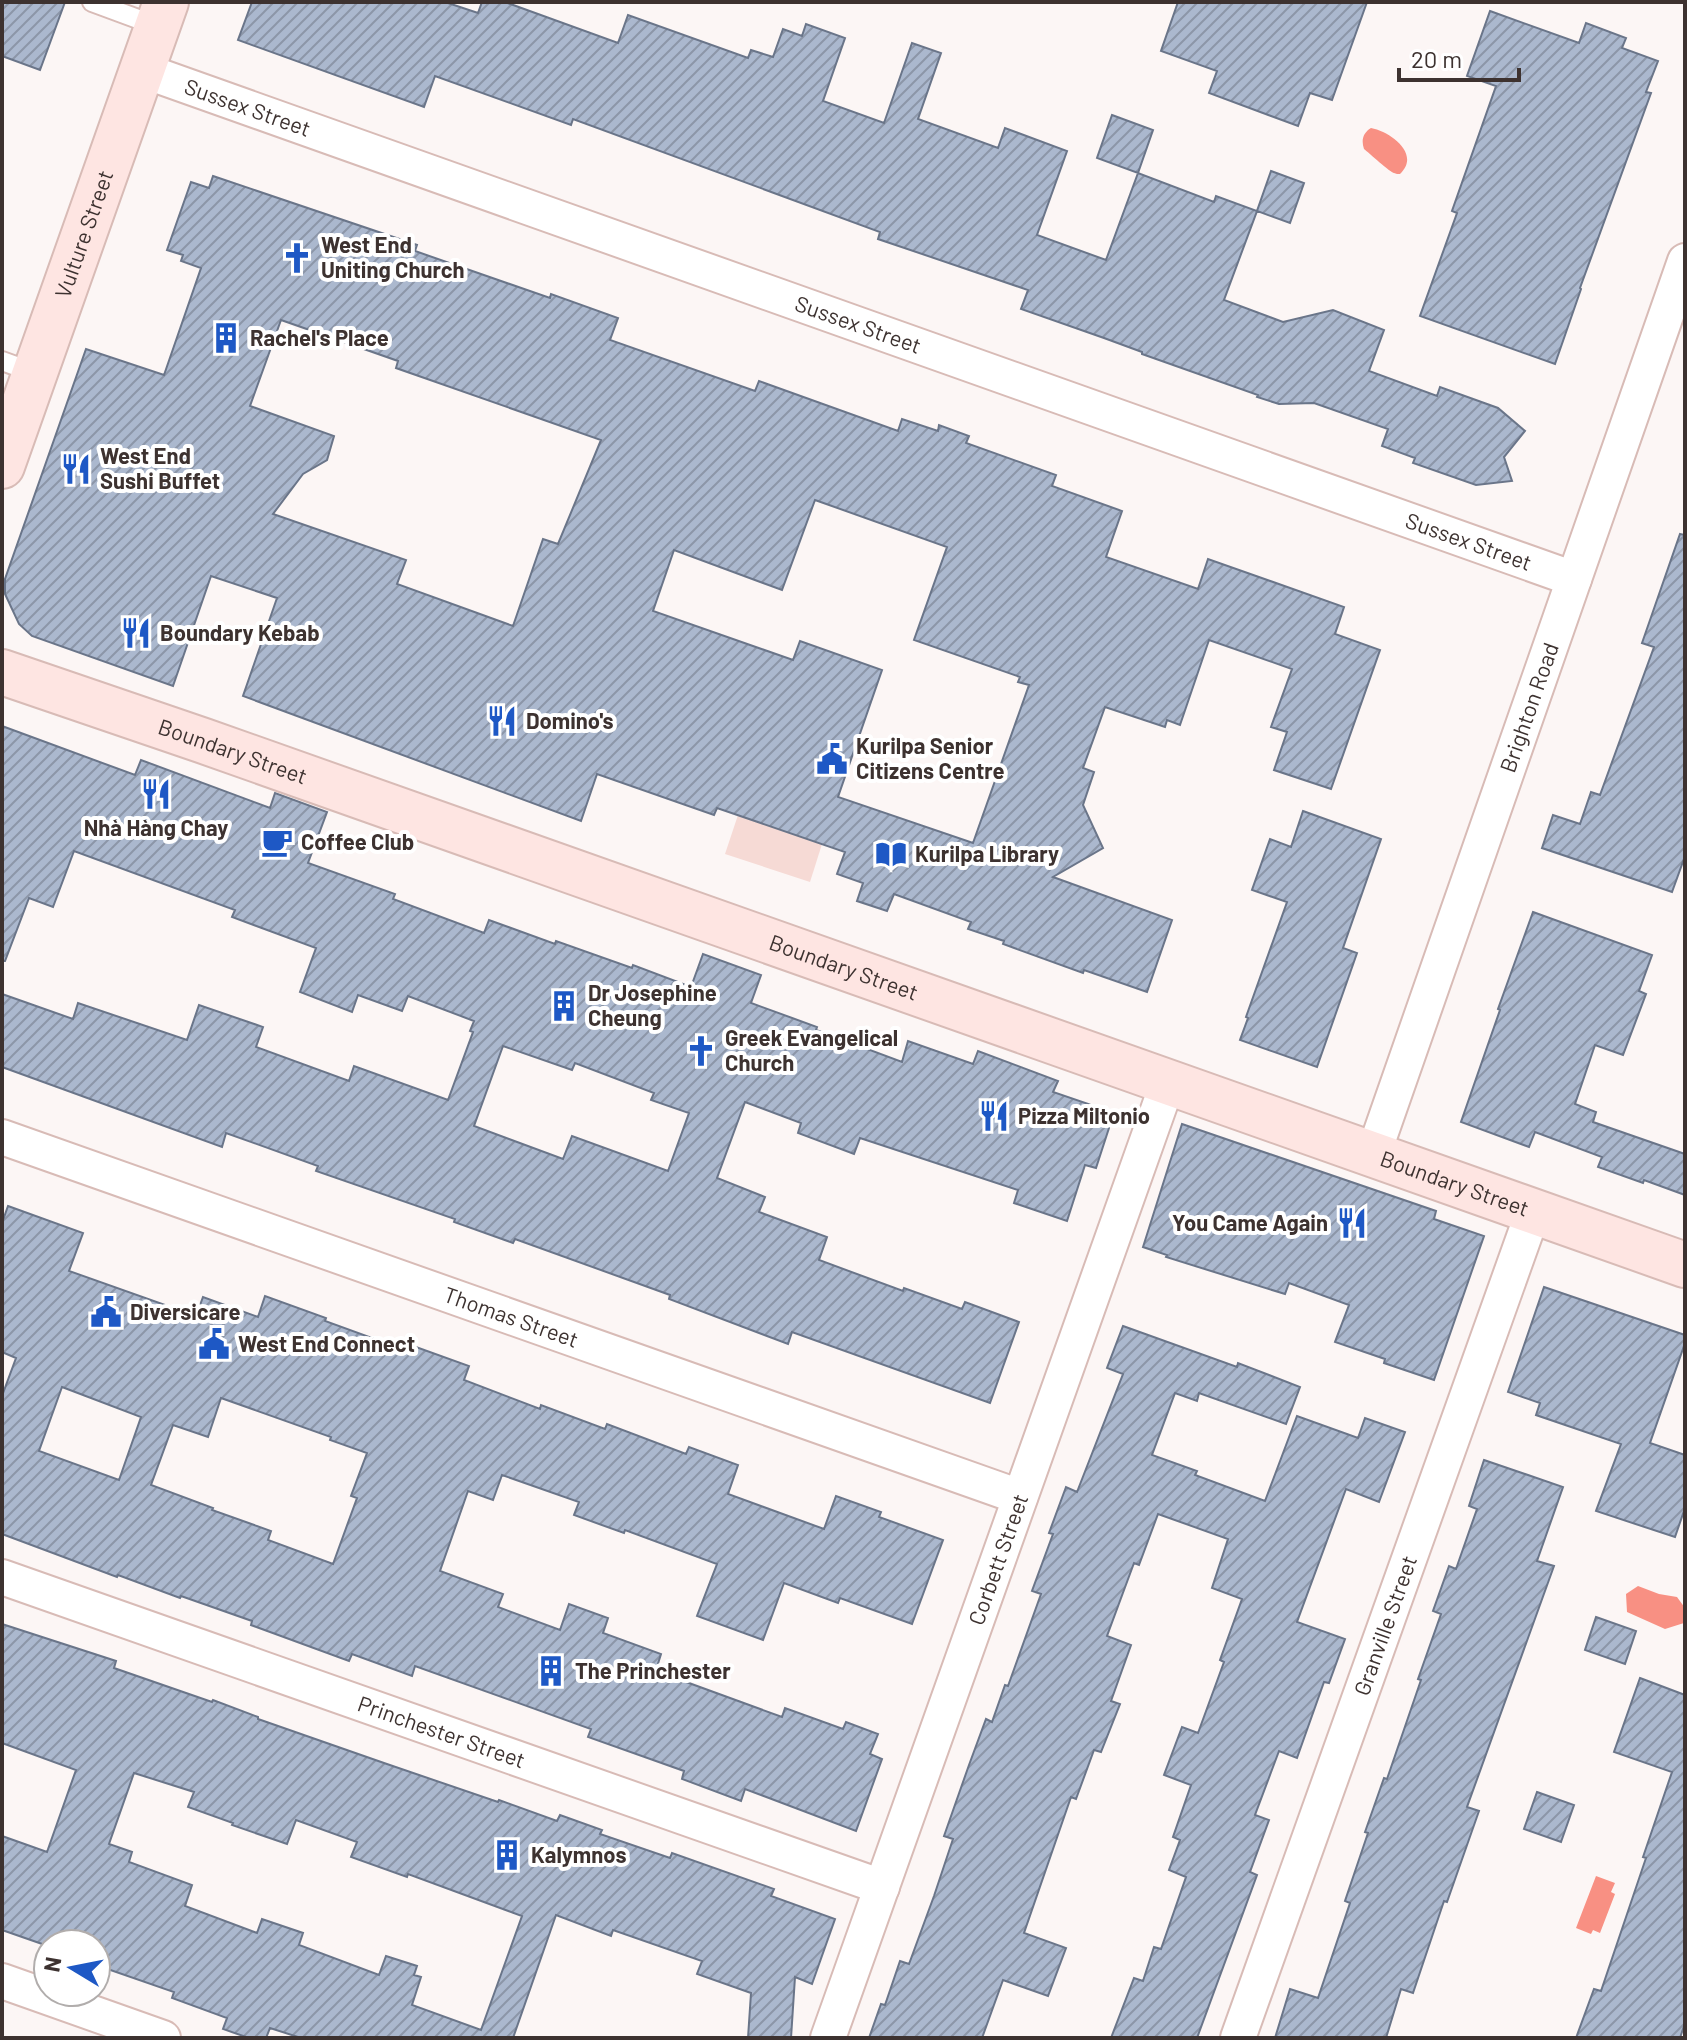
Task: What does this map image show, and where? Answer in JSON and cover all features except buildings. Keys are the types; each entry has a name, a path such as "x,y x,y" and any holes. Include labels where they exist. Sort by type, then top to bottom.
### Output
{"street":[{"name":"Vulture Street","path":"2,466 18,367 142,70 162,14"},
{"name":"Sussex Street","path":"142,70 1574,579"},
{"name":"Brighton Road","path":"1373,1155 1685,261"},
{"name":"Boundary Street","path":"2,672 1685,1265"},
{"name":"Corbett Street","path":"828,2038 1168,1082"},
{"name":"Thomas Street","path":"2,1137 1020,1497"},
{"name":"Granville Street","path":"1238,2038 1533,1212"},
{"name":"Princhester Street","path":"2,1577 882,1887"},
{"path":"2,1981 163,2038"}],"lane":[{"path":"92,2 162,14"}],"shaded area":[{"path":"1371,128 1387,134 1401,145 1407,159 1400,174 1392,172 1364,149 1363,137"},
{"path":"738,815 822,844 810,882 725,854"},
{"path":"1638,1586 1677,1597 1685,1608 1684,1623 1665,1629 1627,1612 1626,1594"},
{"path":"1596,1876 1615,1883 1611,1892 1615,1894 1600,1933 1593,1930 1591,1934 1576,1928"}],"place":[{"name":"West End Uniting Church","path":"297,258"},
{"name":"Rachel's Place","path":"226,338"},
{"name":"West End Sushi Buffet","path":"76,469"},
{"name":"Boundary Kebab","path":"136,633"},
{"name":"Domino's","path":"502,721"},
{"name":"Kurilpa Senior Citizens Centre","path":"832,759"},
{"name":"Nhà Hàng Chay","path":"156,794"},
{"name":"Coffee Club","path":"277,842"},
{"name":"Kurilpa Library","path":"891,854"},
{"name":"Dr Josephine Cheung","path":"564,1006"},
{"name":"Greek Evangelical Church","path":"701,1051"},
{"name":"Pizza Miltonio","path":"994,1116"},
{"name":"You Came Again","path":"1352,1223"},
{"name":"Diversicare","path":"106,1312"},
{"name":"West End Connect","path":"214,1344"},
{"name":"The Princhester","path":"551,1671"},
{"name":"Kalymnos","path":"507,1855"}]}
